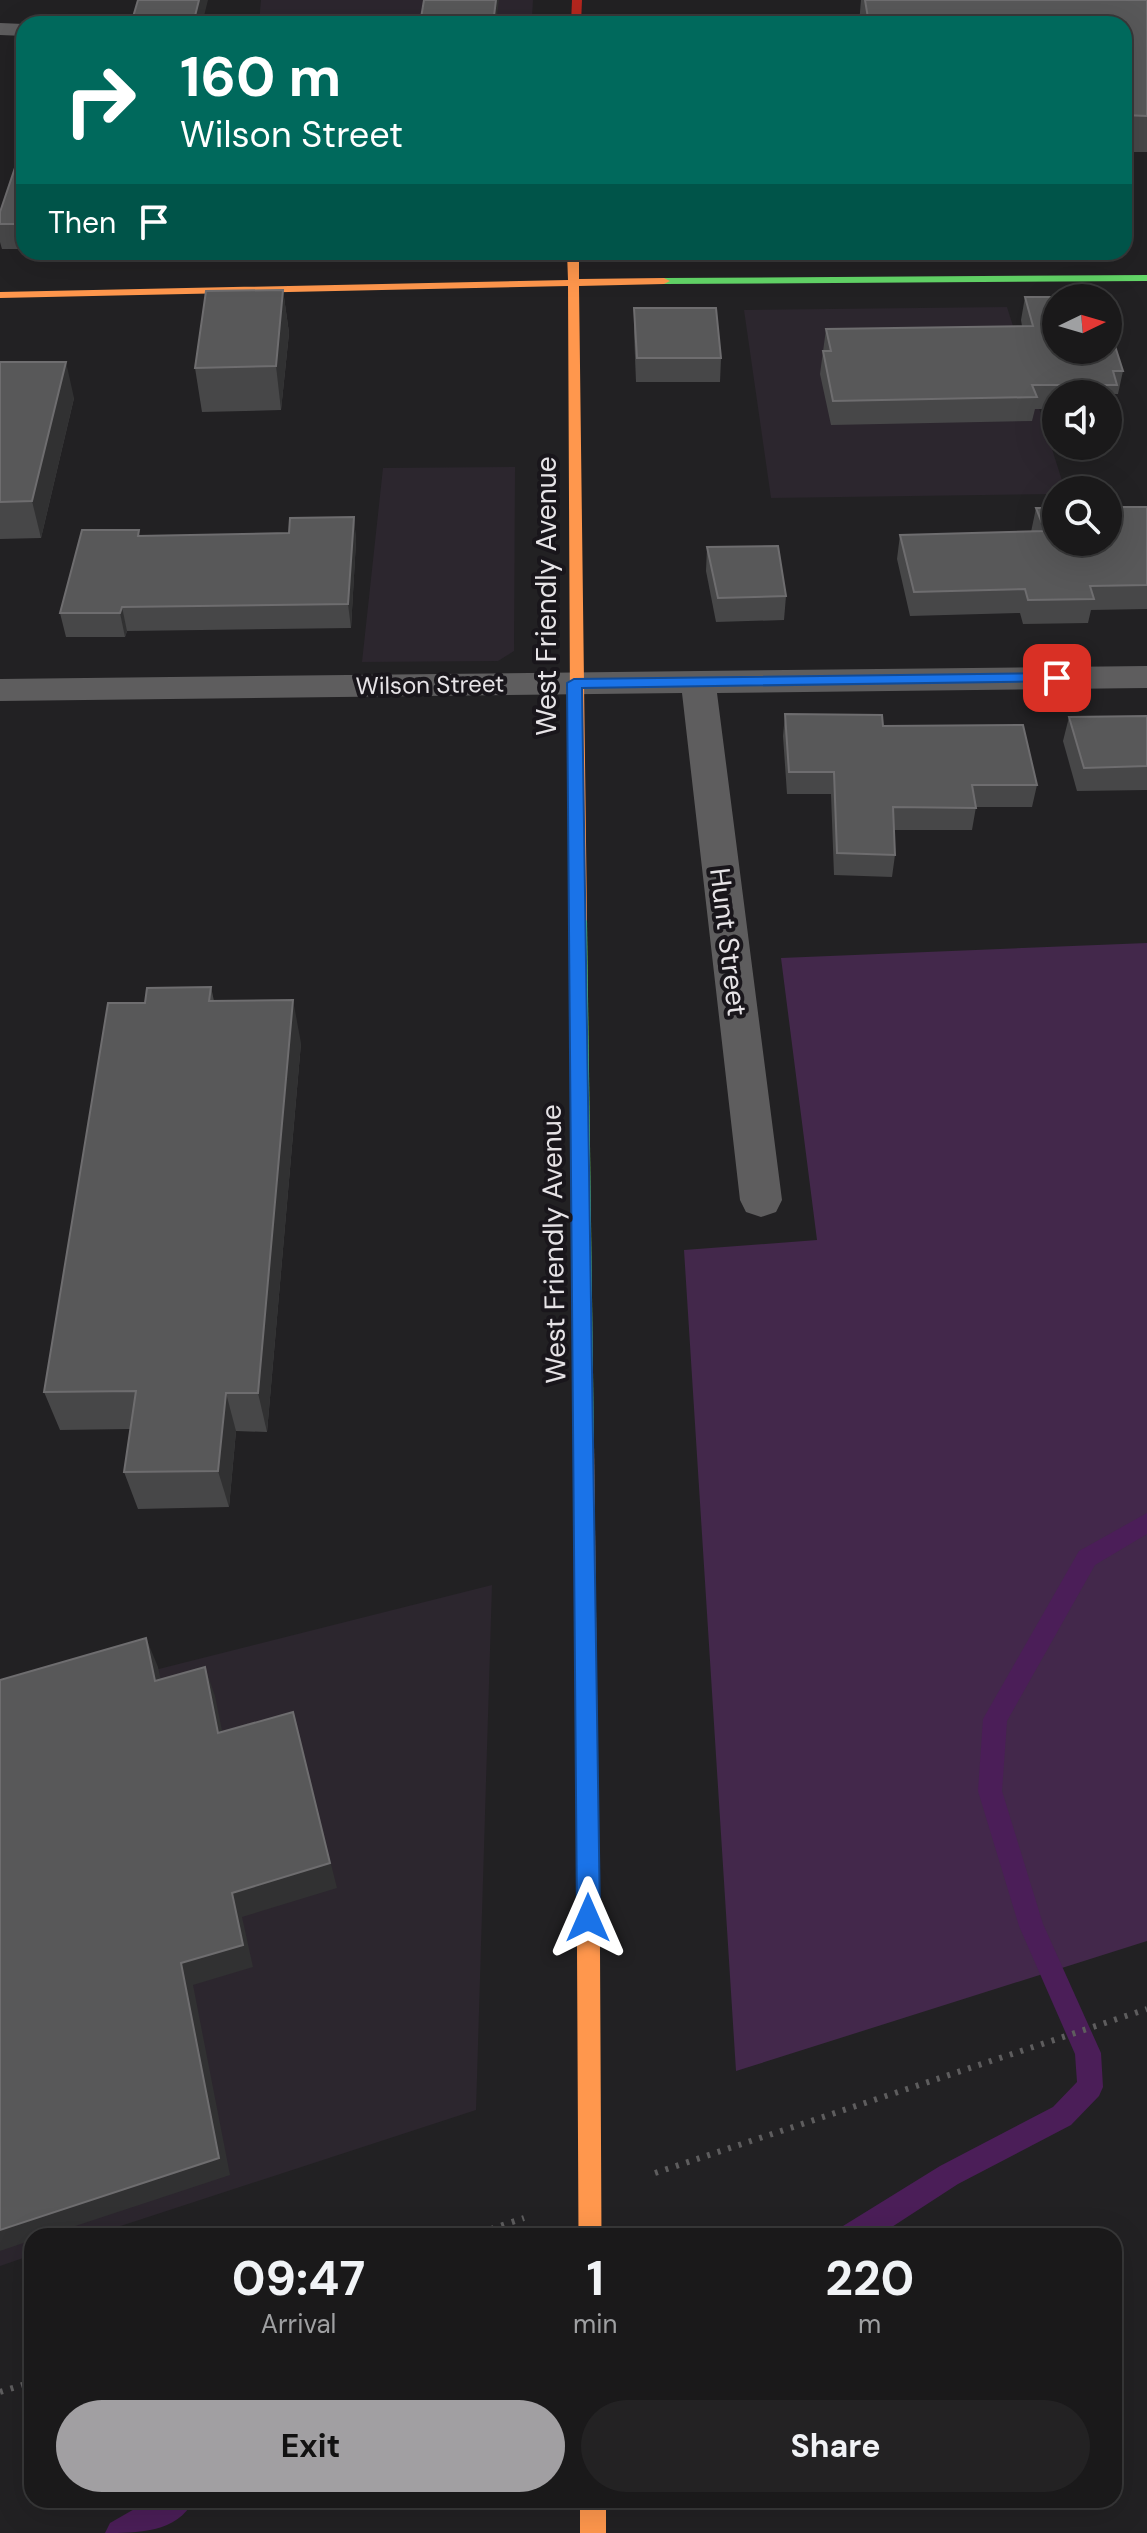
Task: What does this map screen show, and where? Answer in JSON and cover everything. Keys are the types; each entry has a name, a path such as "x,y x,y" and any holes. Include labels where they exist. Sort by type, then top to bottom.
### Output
{"main road":[{"name":"West Friendly Avenue","path":"573,260 574,683 590,2228"},
{"path":"0,295 572,282 1147,278"},
{"path":"593,2508 593,2533"}],"street":[{"name":"Wilson Street","path":"0,690 1147,677"},
{"name":"Hunt Street","path":"698,683 761,1200"}],"path":[{"path":"650,2175 1147,2009"},
{"path":"494,2228 530,2216"},
{"path":"0,2392 24,2384"}],"shaded area":[{"path":"261,0 533,0 532,16 260,16"},
{"path":"1007,307 1042,417 1042,460 1055,460 1061,476 1042,476 1042,494 771,498 744,310"},
{"path":"515,467 514,651 498,661 362,662 383,468"},
{"path":"1147,943 1147,1941 736,2071 684,1250 817,1240 781,958"},
{"path":"492,1585 476,2110 115,2228 24,2228 24,2258 0,2266 0,1709"}],"building":[{"path":"138,0 199,0 195,16 133,16"},
{"path":"424,0 496,0 494,16 421,16"},
{"path":"865,0 1147,0 1147,116 1132,115 1132,16 868,16"},
{"path":"16,165 16,224 0,224 0,212"},
{"path":"283,290 276,366 195,368 206,291"},
{"path":"1025,297 1042,297 1042,364 1121,364 1123,371 1113,371 1116,380 1042,380 1042,385 1032,385 1037,397 833,401 823,351 831,351 826,329 1033,326"},
{"path":"634,308 716,308 721,358 637,358"},
{"path":"0,362 66,362 32,501 0,502"},
{"path":"1122,507 1147,507 1147,585 1090,586 1094,599 1028,600 1025,589 914,592 900,535 1042,531 1042,556 1122,556"},
{"path":"1036,508 1042,508 1042,523"},
{"path":"354,517 348,604 122,607 120,613 60,613 82,530 139,530 138,536 289,533 290,518"},
{"path":"778,546 786,596 718,598 707,547"},
{"path":"785,714 882,715 883,726 1023,725 1037,785 972,785 976,808 893,807 895,855 837,853 834,772 789,772"},
{"path":"1147,716 1147,766 1084,768 1069,717"},
{"path":"211,987 209,1001 293,1000 258,1393 226,1393 218,1471 124,1472 136,1391 44,1392 108,1003 145,1003 147,988"},
{"path":"146,1638 155,1681 205,1667 218,1733 293,1712 330,1863 232,1893 243,1945 181,1963 219,2158 0,2230 0,1680"}],"waterway":[{"path":"866,2228 949,2175 1062,2116 1090,2087 1088,2053 1031,1926 990,1791 995,1719 1087,1558 1147,1523"},
{"path":"120,2533 164,2508"}],"traffic: fast":[{"path":"664,281 1147,278"},
{"path":"579,920 584,1446"}],"traffic: slow":[{"path":"573,260 579,920"},
{"path":"0,295 664,281"},
{"path":"584,1446 588,1854"},
{"path":"588,1854 590,2228"},
{"path":"593,2508 593,2533"}],"traffic: jam":[{"path":"576,16 577,0"}],"route":[{"path":"588,1918 574,683 1057,678"}]}
